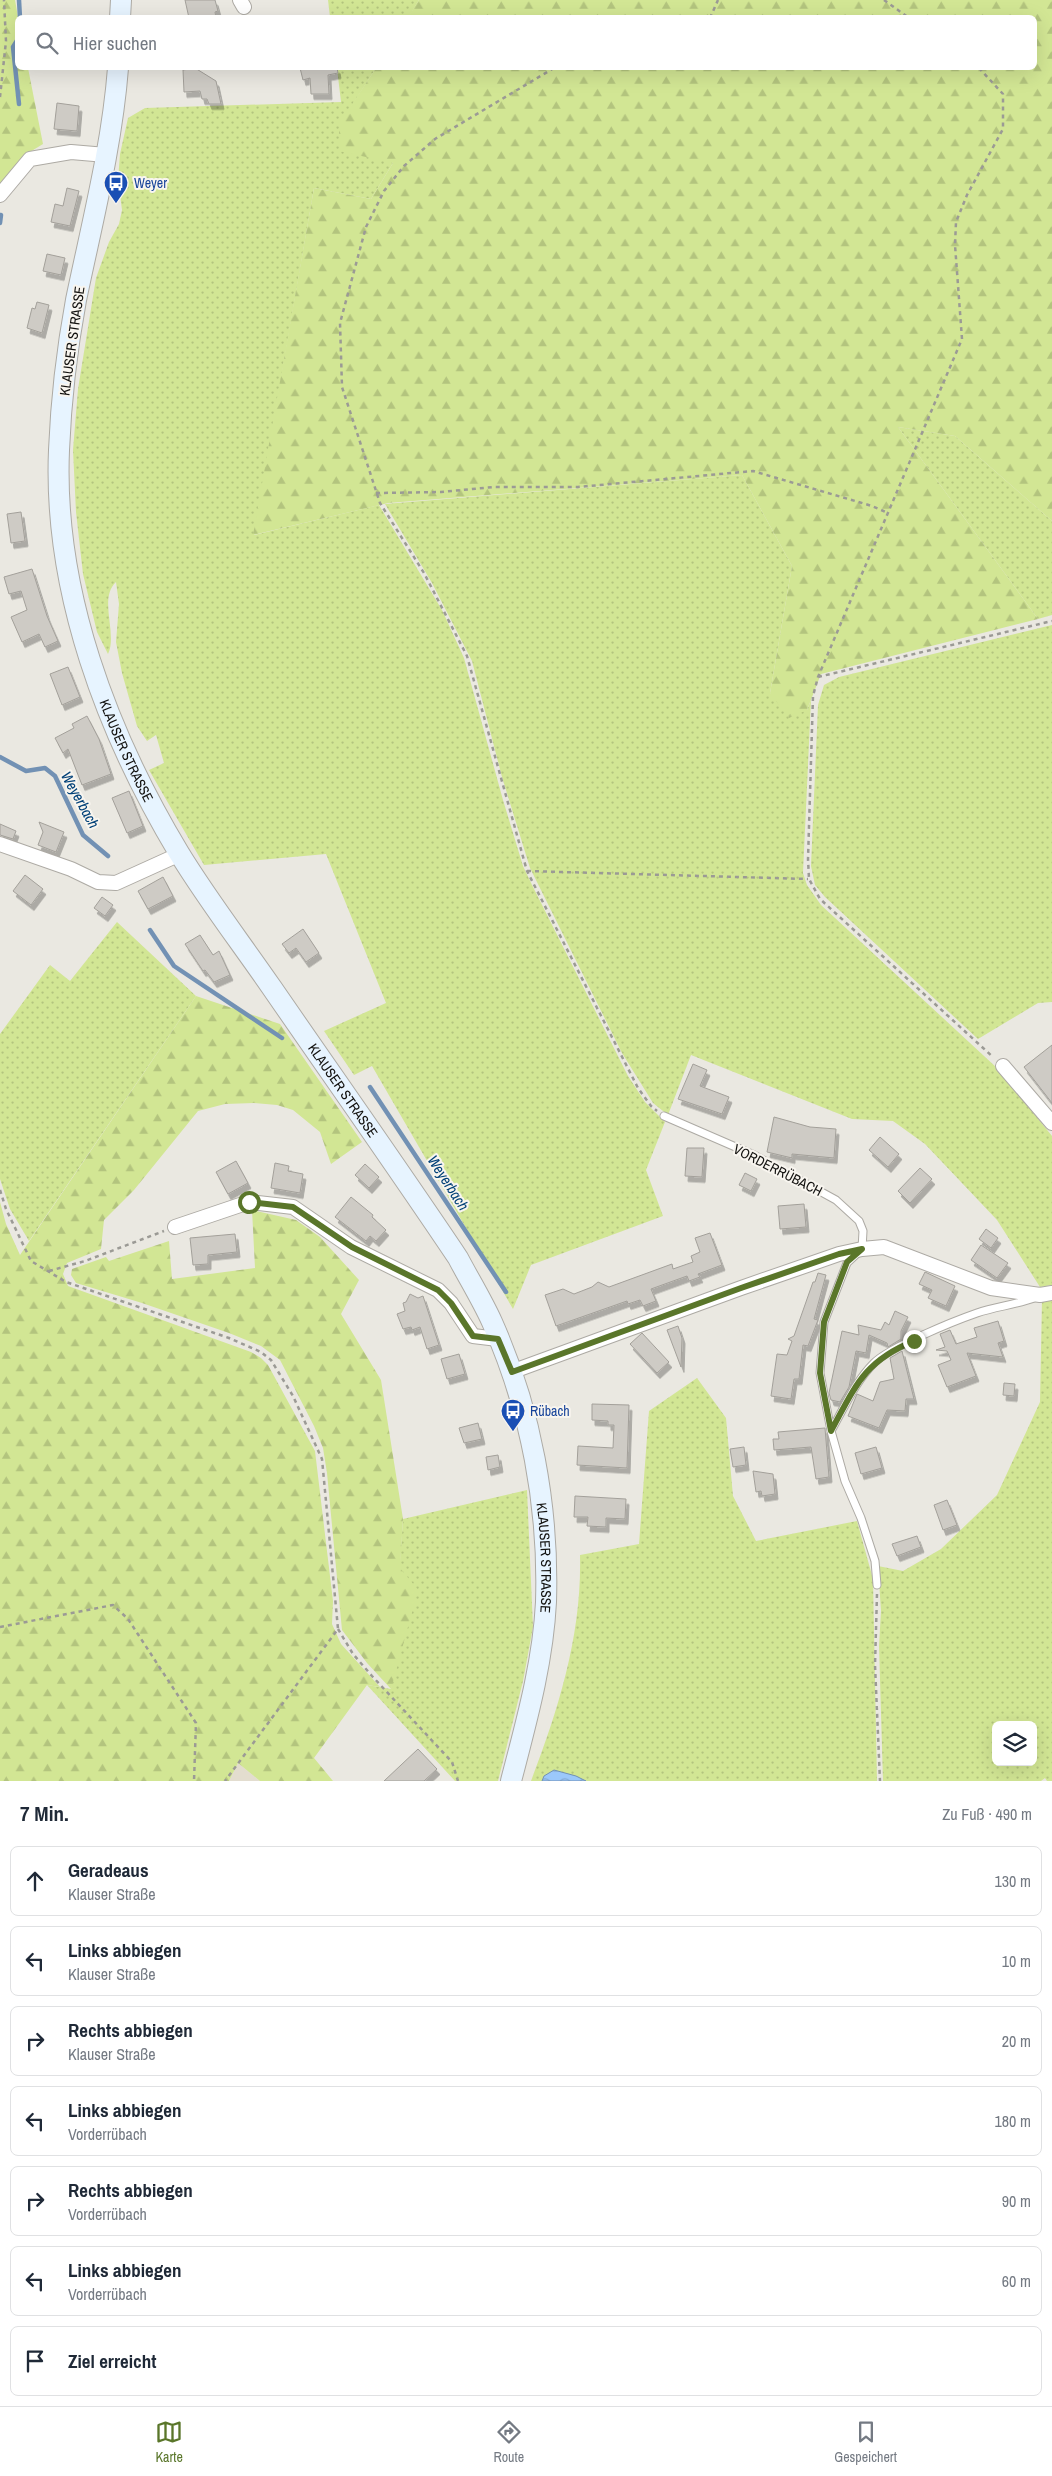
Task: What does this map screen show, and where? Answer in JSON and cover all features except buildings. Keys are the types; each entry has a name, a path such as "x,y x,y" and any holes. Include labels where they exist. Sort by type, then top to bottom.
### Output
{"main road":[{"path":"120,15 121,0"},
{"name":"KLAUSER STRASSE","path":"118,70 106,155 76,303 65,372 59,451 60,505 67,568 87,651 124,749 138,780 180,854 458,1258 492,1322 512,1372 534,1453 542,1501 546,1603 535,1685 511,1781"}],"street":[{"path":"0,195 30,159 71,152 106,155"},
{"path":"0,844 71,869 98,882 116,883 180,854"},
{"path":"1003,1066 1052,1123"},
{"path":"175,1227 249,1202 293,1207 352,1247 438,1290 451,1303 473,1336 498,1339"},
{"path":"512,1372 741,1288 839,1254 862,1249 884,1247 991,1288 1046,1294"}],"lane":[{"name":"VORDERRÜBACH","path":"664,1116 754,1155 836,1200 859,1222 863,1231 862,1249"},
{"path":"862,1249 847,1262 824,1322 820,1373 831,1431 845,1481 861,1518 875,1560 877,1585"},
{"path":"831,1431 853,1391 874,1363 891,1350 978,1313 1021,1303 1046,1294"}],"path":[{"path":"0,97 6,41 4,0"},
{"path":"711,15 718,0"},
{"path":"884,0 905,15"},
{"path":"551,70 435,139 404,166 384,191 366,228 340,323 342,387 380,503 424,573 467,656 528,871 638,1088 650,1106 664,1116"},
{"path":"982,70 1003,94 1003,129 967,195 956,222 954,245 962,339 818,677 813,696 808,860 809,880 820,899 1003,1066"},
{"path":"376,492 441,492 494,487 578,487 752,472 872,506 888,513"},
{"path":"818,677 1052,622"},
{"path":"528,871 809,880"},
{"path":"0,1190 6,1209 31,1261 66,1282 229,1338 261,1352 271,1360 293,1396 322,1459 338,1630 353,1654 452,1762 458,1781"},
{"path":"48,1271 85,1261 175,1227"},
{"path":"877,1585 875,1664 880,1781"},
{"path":"0,1627 113,1604 128,1619 196,1723 194,1781"},
{"path":"225,1781 338,1630"}],"shaded area":[{"path":"238,1763 260,1781 229,1781"}],"green space":[{"path":"0,0 15,0 18,15 15,15 15,70 28,70 43,144 25,155 0,185"},
{"path":"328,0 419,0 410,15 330,15"},
{"path":"419,0 1052,0 1052,521 955,436 898,427 1038,619 821,674 807,710 789,718 770,693 792,566 742,475 388,503 253,535 314,188 371,199 393,163 339,151 339,124 375,70 1037,70 1037,15 409,15"},
{"path":"337,70 375,70 340,124 393,163 371,199 314,188 254,535 379,505 442,610 464,658 523,866 628,1076 645,1102 665,1122 646,1170 663,1216 531,1265 513,1309 372,1066 354,1075 324,1031 386,1003 326,854 204,865 149,770 164,763 156,735 147,741 137,726 122,673 116,642 119,604 116,582 111,589 108,607 111,637 108,654 97,632 83,574 76,512 73,450 78,389 96,278 109,242 119,224 122,210 118,180 120,154 128,118 145,108 341,102"},
{"path":"898,427 955,436 1052,521 1052,615 1038,619"},
{"path":"742,475 792,566 770,693 807,710 811,700 803,873 807,885 821,905 997,1068 1052,1136 1052,1285 1040,1287 997,1220 925,1144 893,1121 852,1119 691,1055 668,1115 653,1103 622,1053 530,868 502,777 472,661 432,583 385,504"},
{"path":"1052,625 1052,1002 1038,1003 978,1039 825,897 815,885 811,866 818,705 824,685 839,677"},
{"path":"117,922 196,996 29,1241 10,1209 0,1179 0,1034 50,965 70,981"},
{"path":"196,996 280,1024 362,1142 331,1164 320,1132 293,1110 277,1105 254,1103 225,1104 198,1111 134,1190 104,1220 101,1249 67,1263 63,1274 68,1286 251,1352 268,1365 315,1451 333,1601 332,1624 341,1644 380,1687 367,1685 314,1758 333,1781 260,1781 238,1763 229,1781 0,1781 0,1202 6,1224 20,1255"},
{"path":"252,1210 296,1220 320,1237 359,1280 341,1314 381,1380 403,1519 400,1568 418,1590 391,1689 367,1663 342,1630 323,1448 314,1426 280,1360 261,1346 142,1303 76,1283 71,1275 72,1269 106,1257 109,1261 169,1241 172,1279 255,1268"},
{"path":"1052,1297 1052,1781 1047,1781 1045,1778 1041,1781 883,1781 879,1646 881,1611 878,1566 903,1571 941,1549 997,1495 1040,1402 1042,1299"},
{"path":"697,1378 726,1418 733,1496 756,1541 857,1521 873,1579 877,1781 531,1781 551,1726 567,1670 577,1613 580,1555 639,1544 649,1411"},
{"path":"527,1490 533,1627 523,1681 498,1781 455,1781 367,1685 391,1689 403,1519"}],"water":[{"path":"554,1770 586,1781 542,1781 544,1776"}],"waterway":[{"name":"Weyerbach","path":"19,0 20,15"},
{"name":"Weyerbach","path":"15,44 13,47 15,66"},
{"name":"Weyerbach","path":"15,70 19,104"},
{"name":"Weyerbach","path":"0,223 1,215"},
{"name":"Weyerbach","path":"0,757 26,771 45,768 55,776 83,835 108,856"},
{"name":"Weyerbach","path":"150,930 174,966 282,1038"},
{"name":"Weyerbach","path":"370,1087 506,1292"}],"place":[{"name":"Weyer","path":"116,204"},
{"name":"Rübach","path":"513,1432"}],"route":[{"path":"249,1202 293,1207 352,1247 438,1290 451,1303 473,1336 498,1339 512,1372 741,1288 839,1254 862,1249 847,1262 824,1322 820,1373 831,1431 853,1391 874,1363 891,1350 914,1341"}]}
